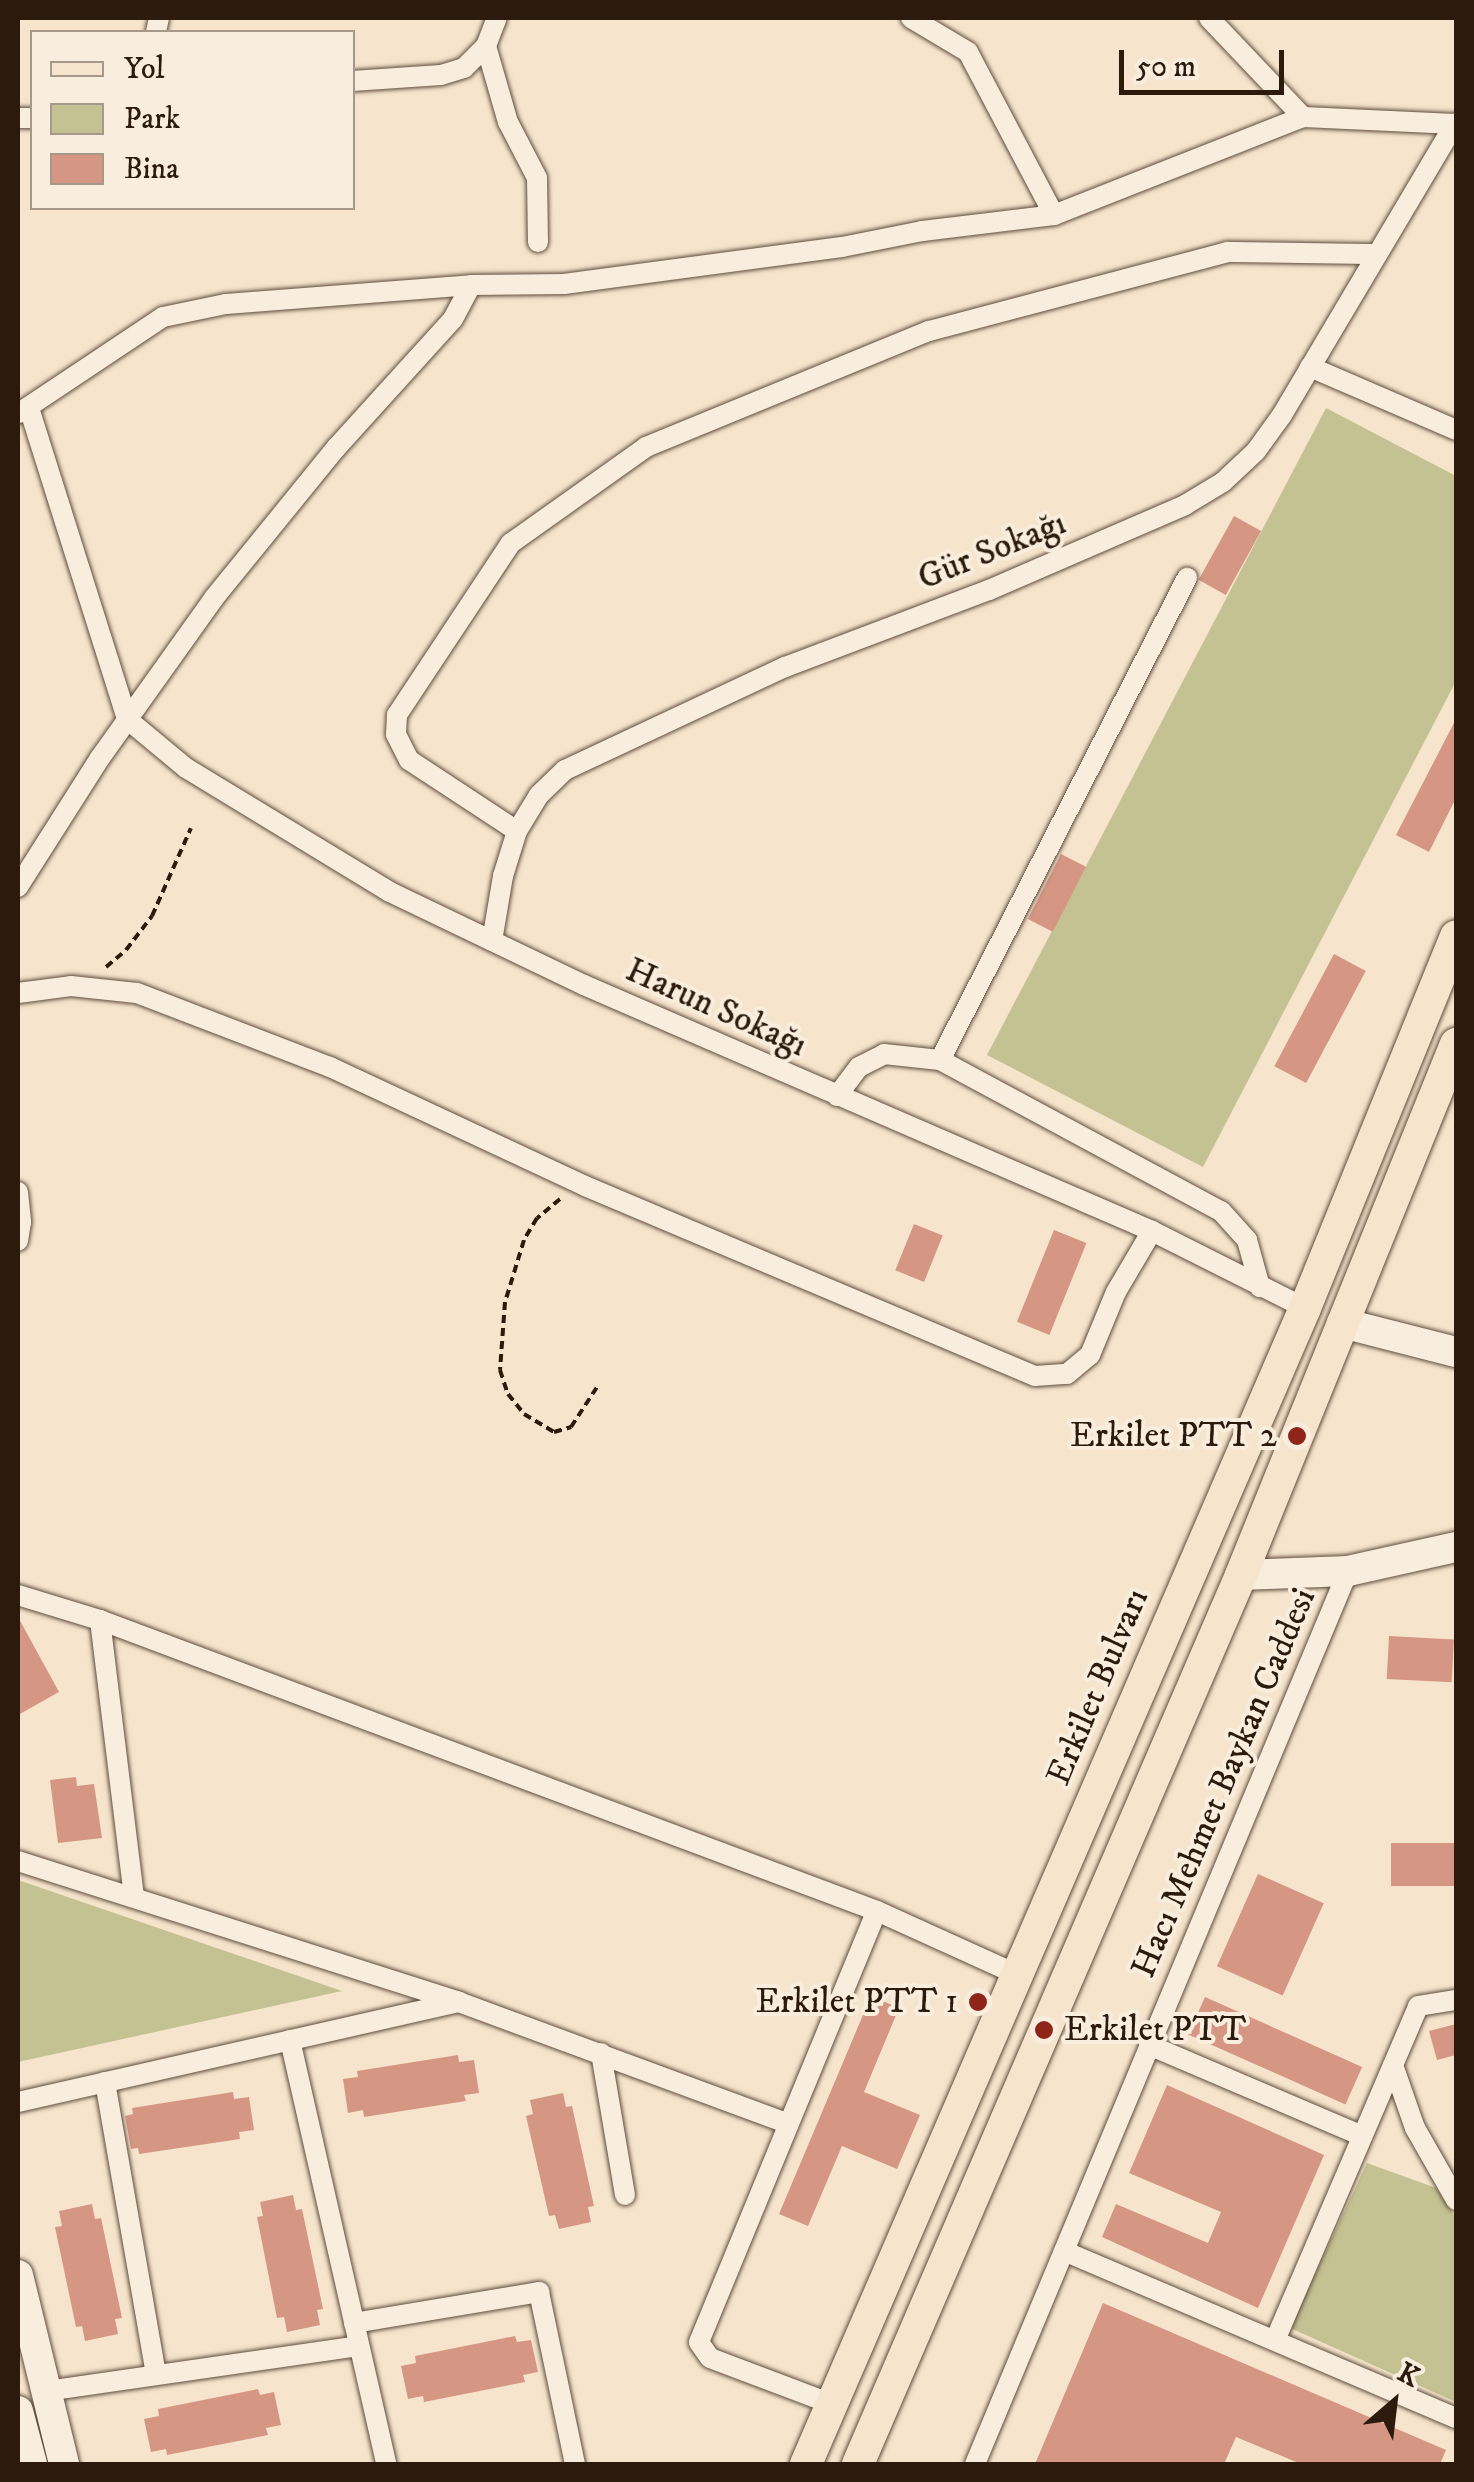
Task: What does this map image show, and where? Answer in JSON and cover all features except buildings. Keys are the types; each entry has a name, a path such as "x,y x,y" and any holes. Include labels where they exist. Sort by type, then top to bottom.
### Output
{"main road":[{"name":"Erkilet Bulvarı","path":"806,2464 1305,1308 1456,937"},
{"path":"858,2464 1242,1575 1456,1044"},
{"path":"1305,1308 1342,1324"},
{"path":"1196,1557 1242,1575"}],"street":[{"path":"355,81 453,73 474,61 486,46 497,18"},
{"path":"912,18 968,52 1054,215"},
{"path":"1209,18 1303,117"},
{"path":"486,46 508,122 537,178 538,242"},
{"path":"127,719 23,411 163,318 226,304 471,285 564,284 1054,215 1303,117 1456,124"},
{"name":"Gür Sokağı","path":"492,941 503,876 517,832 538,796 565,770 786,667 989,590 1204,494 1256,451 1456,124"},
{"path":"517,832 409,760 398,744 397,715 510,543 646,447 929,330 1227,252 1377,254"},
{"path":"18,887 127,719 214,598 304,486 454,319 471,285"},
{"path":"1310,368 1456,430"},
{"path":"940,1060 1187,578"},
{"name":"Harun Sokağı","path":"127,719 186,768 373,882 492,941 837,1096 1152,1231 1305,1308"},
{"path":"18,994 70,986 137,993 330,1067 585,1186 1046,1378 1068,1374 1090,1354 1116,1292 1152,1231"},
{"path":"837,1096 859,1068 884,1054 940,1060 1221,1211 1247,1240 1260,1287"},
{"path":"18,1192 22,1222 18,1241"},
{"path":"1342,1324 1456,1352"},
{"path":"1242,1575 1348,1571 1456,1547"},
{"name":"Hacı Mehmet Baykan Caddesi","path":"981,2463 1064,2251 1348,1571"},
{"path":"18,1596 100,1620 877,1911 1018,1976"},
{"path":"100,1620 134,1897"},
{"path":"18,1861 459,2002 788,2124"},
{"path":"832,2404 710,2358 699,2342 877,1911"},
{"path":"1276,2338 1418,2006 1456,2000"},
{"path":"18,2102 459,2002"},
{"path":"290,2040 359,2346 381,2464"},
{"path":"1149,2045 1362,2136"},
{"path":"601,2052 625,2195"},
{"path":"1393,2065 1414,2128 1456,2200"},
{"path":"104,2082 156,2375"},
{"path":"1064,2251 1276,2338 1456,2418"},
{"path":"18,2275 64,2464"},
{"path":"354,2323 538,2292 575,2464"},
{"path":"47,2391 359,2346"},
{"path":"18,2411 32,2464"}],"path":[{"path":"70,986 110,964 140,934 162,897 191,828"},
{"path":"585,1186 545,1209 530,1228 505,1302 499,1360 508,1394 532,1422 547,1430 571,1427 599,1384"}],"green space":[{"path":"1326,408 1456,476 1456,681 1203,1167 987,1055"},
{"path":"18,1880 342,1991 18,2062"},
{"path":"1367,2163 1436,2188 1456,2218 1456,2402 1290,2328"}],"place":[{"name":"Erkilet PTT 2","path":"1297,1436"},
{"name":"Erkilet PTT 1","path":"978,2002"},
{"name":"Erkilet PTT","path":"1044,2030"}]}
